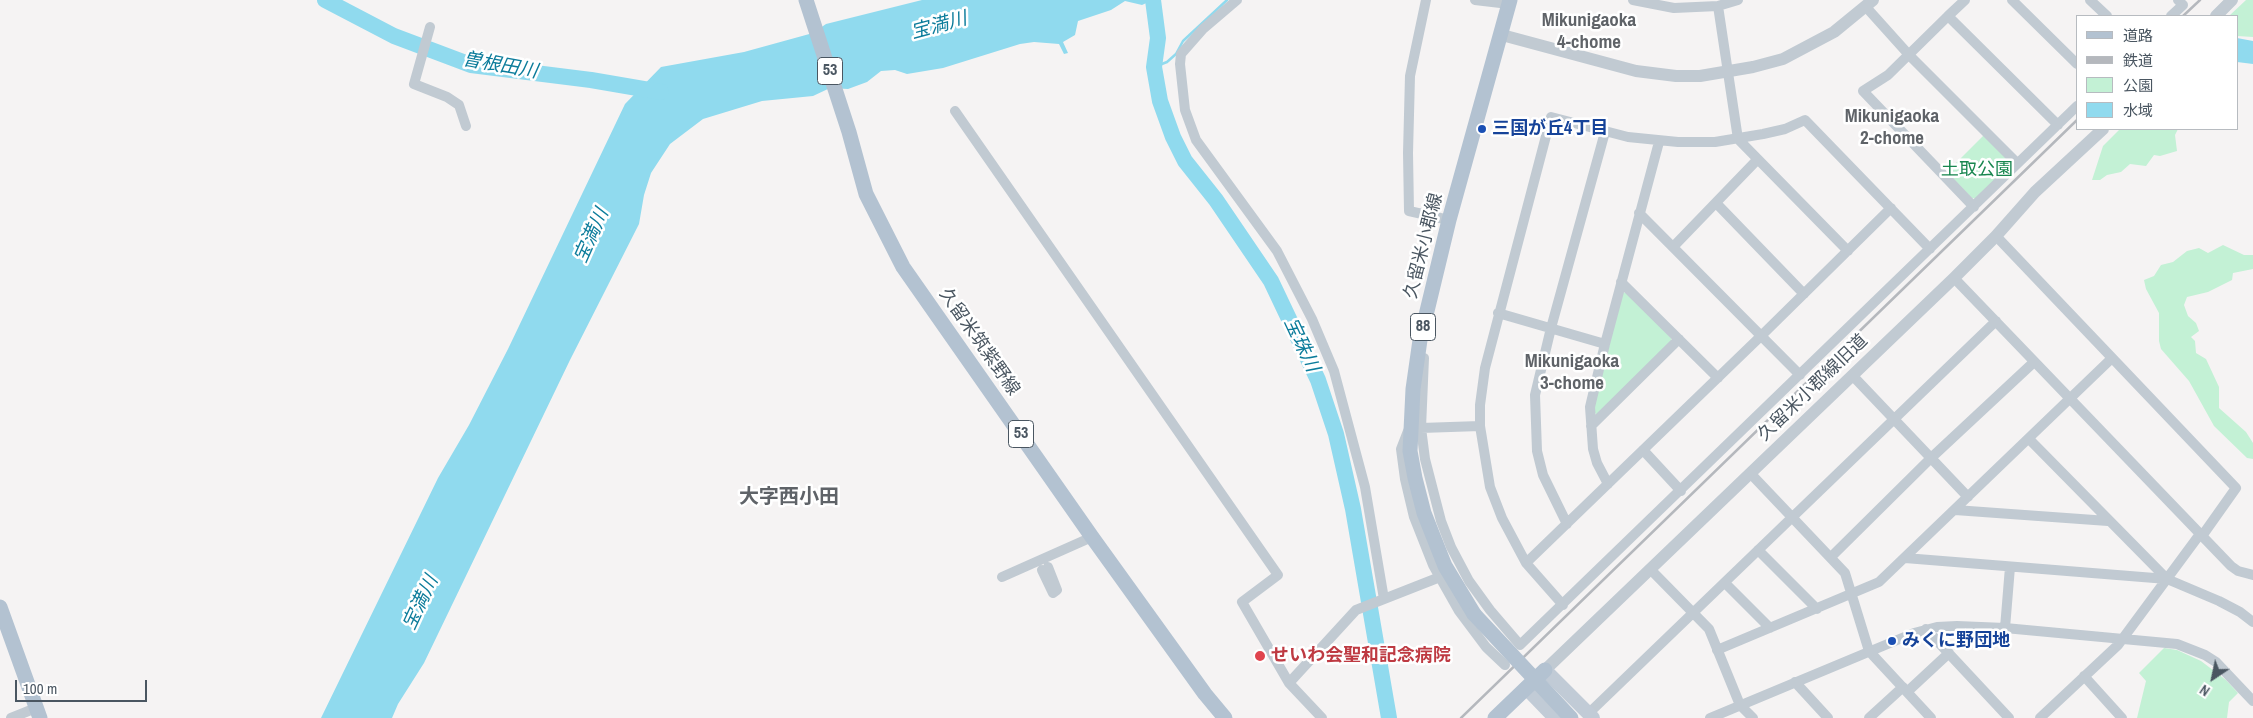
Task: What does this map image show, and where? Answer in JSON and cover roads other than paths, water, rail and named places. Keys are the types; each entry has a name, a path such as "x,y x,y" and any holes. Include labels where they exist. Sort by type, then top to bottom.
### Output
{"main road":[{"name":"久留米小郡線","path":"1510,2 1449,220 1420,340 1416,425 1410,451 1414,478 1424,513 1445,566 1474,614 1571,718"},
{"name":"久留米筑紫野線","path":"808,5 849,132 866,194 903,267 1092,537 1205,694 1225,718"},
{"path":"0,607 38,713"},
{"path":"1494,718 1545,670 1591,716"},
{"path":"1526,688 1556,718"}],"street":[{"path":"1238,0 1203,29 1182,54 1180,64 1185,110 1196,140 1277,250 1312,319 1334,372 1365,487 1382,600"},
{"path":"1426,0 1410,76 1409,211 1449,220"},
{"path":"1475,0 1510,2"},
{"path":"1633,0 1674,8 1718,6 1738,0"},
{"path":"1965,0 1910,56 1888,75 1863,91 1974,207"},
{"path":"2012,0 2076,63"},
{"path":"2090,0 2106,15"},
{"path":"2096,0 2111,15"},
{"path":"2173,15 2183,5 2178,0"},
{"path":"2217,15 2232,0"},
{"path":"1502,35 1636,71 1676,76 1726,73 1783,59 1834,32 1869,4 1910,56 2017,163"},
{"path":"1718,6 1726,73 1738,139 1848,250"},
{"path":"1948,16 2058,125"},
{"path":"430,27 414,84 448,97 459,105 466,126"},
{"path":"1416,425 1441,522 1451,547 1470,581 1490,610 1520,645 1682,491 2076,107"},
{"path":"955,111 1278,575 1242,602 1289,683 1322,718"},
{"path":"1563,606 1526,563 1502,518 1490,487 1480,426 1484,368 1551,117 1605,132 1659,142 1715,142 1738,139 1785,129 1805,120 1930,248"},
{"name":"久留米小郡線旧道","path":"1545,670 1954,278 1996,236 2035,192 2102,130"},
{"path":"1566,524 1543,475 1537,451 1535,394 1551,328 1605,132"},
{"path":"1608,484 1597,463 1590,407 1659,142"},
{"path":"1673,247 1758,160"},
{"path":"1717,204 1804,294"},
{"path":"1526,563 1762,336 1891,208"},
{"path":"1639,213 1800,375"},
{"path":"1996,236 2111,359 2236,488 2124,638 2040,718"},
{"path":"1954,278 2231,566 2238,571 2253,575"},
{"path":"1621,282 1718,378"},
{"path":"1498,313 1605,344"},
{"path":"1591,716 1694,612 1996,321"},
{"path":"1591,426 1679,339"},
{"path":"1717,650 1879,582 2071,400 2111,359"},
{"path":"1831,557 1931,458 2034,362"},
{"path":"1852,375 1968,497"},
{"path":"1416,425 1480,426"},
{"path":"1416,425 1401,449 1405,479 1414,517 1440,577 1459,612 1486,647 1505,665"},
{"path":"2029,439 2167,579"},
{"path":"1643,450 1682,491"},
{"path":"1750,473 1845,572 1869,651 1932,718"},
{"path":"1955,510 2108,521"},
{"path":"1002,577 1043,564 1092,537"},
{"path":"1758,550 1817,609"},
{"path":"1905,558 2167,579 2219,601 2240,612 2253,622"},
{"path":"2005,628 2010,567"},
{"path":"1651,570 1694,612 1709,630 1740,706 1753,718"},
{"path":"1289,683 1361,608 1440,577"},
{"path":"1725,583 1770,628"},
{"path":"1710,718 1926,629 1957,626 2005,628 2178,644 2205,655 2227,672 2253,701"},
{"path":"1926,629 2009,718"},
{"path":"1869,718 1949,654"},
{"path":"2084,676 2122,718"},
{"path":"1795,682 1828,718"},
{"path":"11,718 38,713"}],"water":[{"name":"宝満川","path":"922,0 1153,0 1142,5 1125,1 1111,10 1078,21 1075,35 1063,42 1068,53 1064,54 1059,44 1034,42 1020,44 943,68 907,74 895,70 881,71 867,82 848,89 830,88 813,96 762,101 703,119 670,144 651,173 644,195 639,224 570,360 424,663 398,704 392,718 321,718 438,478 469,425 508,349 625,104 661,67 744,52 813,33 826,24"},
{"path":"2238,38 2253,41 2253,64 2238,62"}],"waterway":[{"name":"曽根田川","path":"325,0 394,36 471,65 591,80 661,92"},
{"name":"宝珠川","path":"1153,0 1158,38 1154,67 1160,101 1173,137 1185,161 1216,200 1271,281 1318,380 1336,434 1353,509 1389,718"},
{"path":"1154,67 1167,62 1176,54 1183,41 1227,0"}],"railway":[{"path":"2184,15 2200,0"},
{"path":"1461,718 2076,121"}],"place":[{"name":"三国が丘4丁目","path":"1482,129"},
{"name":"みくに野団地","path":"1892,641"},
{"name":"せいわ会聖和記念病院","path":"1260,656"}],"district":[{"name":"Mikunigaoka 4-chome","path":"1589,32"},
{"name":"Mikunigaoka 2-chome","path":"1892,128"},
{"name":"Mikunigaoka 3-chome","path":"1572,373"},
{"name":"大字西小田","path":"789,498"}],"park label":[{"name":"土取公園","path":"1977,170"}]}
